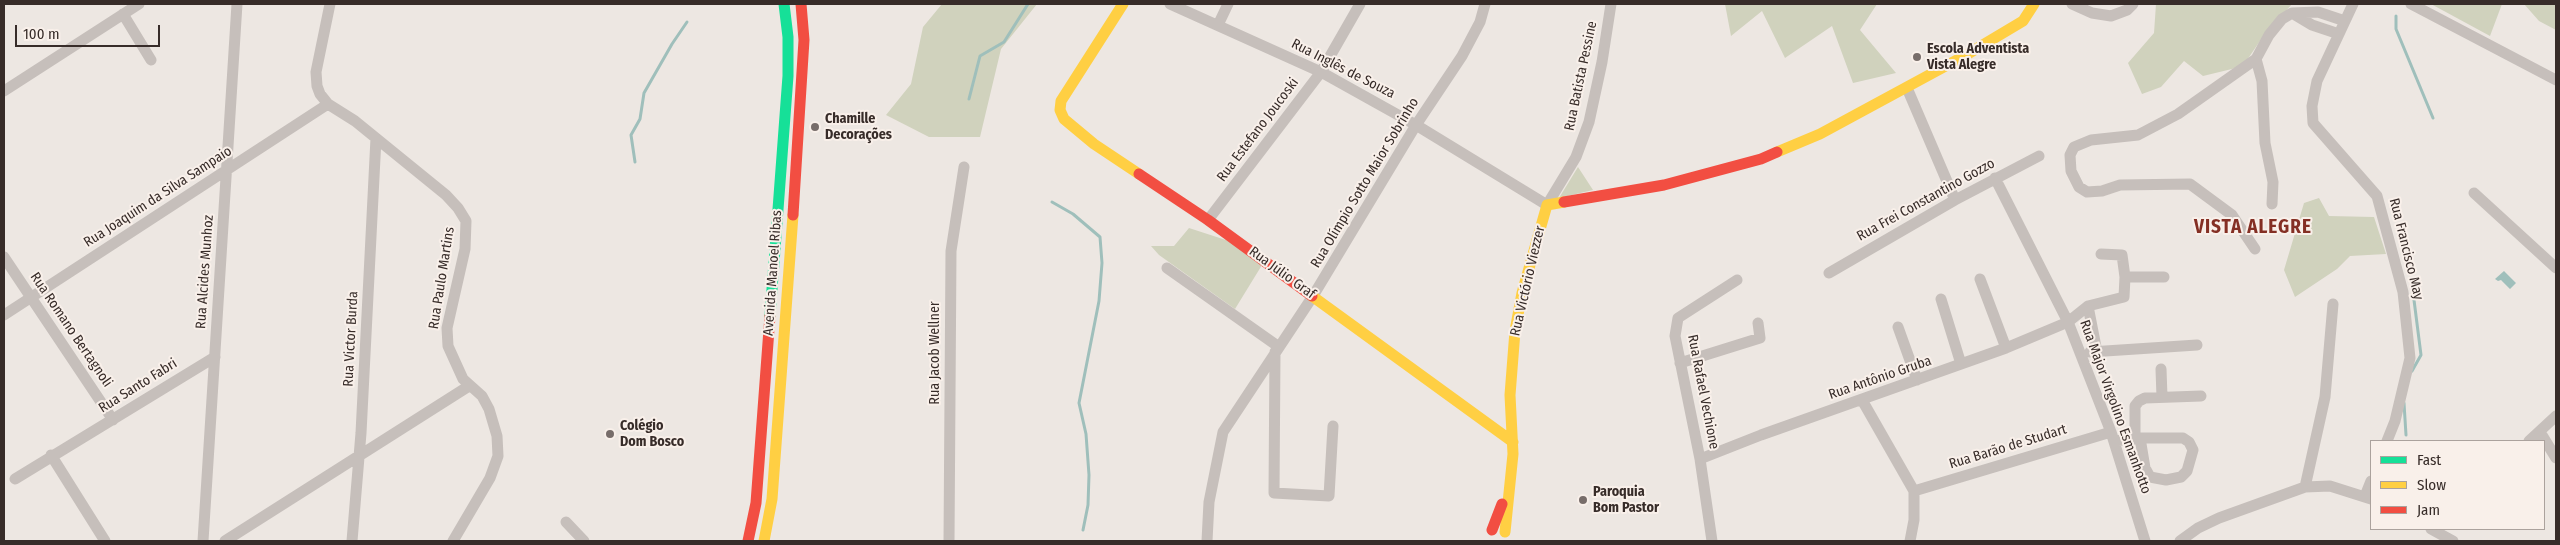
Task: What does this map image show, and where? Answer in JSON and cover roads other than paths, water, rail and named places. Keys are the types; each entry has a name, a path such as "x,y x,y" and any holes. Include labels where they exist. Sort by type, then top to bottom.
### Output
{"street":[{"path":"4,90 139,4"},
{"name":"Rua Alcides Munhoz","path":"203,541 237,4"},
{"name":"Rua Paulo Martins","path":"330,4 316,80 320,94 328,104 376,138 446,195 458,208 466,221 466,238 449,318 447,337 450,353 459,372 469,386 486,402 493,418 498,456 490,478 453,541"},
{"name":"Avenida Manoel Ribas","path":"748,541 756,503 788,76 788,37 784,4"},
{"name":"Avenida Manoel Ribas","path":"764,541 772,499 801,100 804,40 801,4"},
{"name":"Rua Júlio Graf","path":"1123,4 1061,101 1060,110 1064,119 1094,144 1208,220 1513,442"},
{"name":"Rua Inglês de Souza","path":"1170,4 1321,72 1416,126 1547,205"},
{"path":"1218,25 1228,4"},
{"name":"Rua Estefano Joucoski","path":"1208,220 1321,72 1360,4"},
{"name":"Rua Olímpio Sotto Maior Sobrinho","path":"1207,541 1209,502 1223,432 1313,296 1416,126 1462,56 1480,22 1486,4"},
{"name":"Rua Batista Pessine","path":"1547,205 1576,157 1589,122 1602,62 1611,4"},
{"path":"1547,205 1664,186 1761,159 1820,134 1907,88 2023,21 2034,4"},
{"path":"2072,4 2092,13 2111,16 2127,10 2132,4"},
{"name":"Rua Francisco May","path":"2353,4 2317,81 2312,106 2313,123 2378,196 2403,292 2410,358 2398,412 2387,440"},
{"path":"2411,4 2556,80"},
{"path":"2255,249 2232,215 2190,184 2120,185 2102,191 2087,192 2079,187 2071,171 2070,155 2074,147 2091,140 2138,135 2162,123 2216,90 2256,59 2282,18 2292,13 2318,12 2345,21"},
{"path":"2292,13 2312,24 2340,34"},
{"path":"124,14 151,60"},
{"path":"2256,59 2262,81 2265,143 2272,182 2272,204"},
{"path":"788,76 796,97 801,100"},
{"path":"1907,88 1955,200"},
{"name":"Rua Joaquim da Silva Sampaio","path":"4,315 328,104"},
{"name":"Rua Victor Burda","path":"352,541 376,138"},
{"name":"Rua Frei Constantino Gozzo","path":"1829,273 1955,200 2039,156"},
{"name":"Rua Jacob Wellner","path":"949,541 950,251 964,167"},
{"name":"Rua Major Virgolino Esmanhotto","path":"1996,178 2081,352 2112,437 2146,541"},
{"path":"2474,193 2555,265"},
{"name":"Rua Victório Viezzer","path":"1505,537 1513,442 1510,388 1515,331 1522,293 1547,205"},
{"path":"2097,352 2088,306 2124,297 2125,277 2122,254 2101,254"},
{"name":"Rua Romano Bertagnoli","path":"4,257 113,420"},
{"path":"1167,268 1277,350 1274,494 1329,496 1332,426"},
{"path":"2125,277 2164,277"},
{"path":"1980,279 2006,348"},
{"name":"Rua Rafael Vechione","path":"1712,541 1700,459 1675,336 1678,318 1737,280"},
{"path":"1941,299 1961,364"},
{"path":"2305,487 2325,397 2332,304"},
{"name":"Rua Antônio Gruba","path":"1700,459 1761,435 2006,348 2068,322 2088,306"},
{"path":"1680,363 1760,338 1761,334 1758,323"},
{"path":"769,326 777,334 784,331"},
{"path":"1898,327 1917,380"},
{"path":"2081,352 2197,345"},
{"name":"Rua Santo Fabri","path":"15,479 51,455 113,420 215,357"},
{"path":"766,367 776,363 781,369"},
{"path":"2162,369 2162,397"},
{"path":"226,541 469,386"},
{"path":"2138,438 2183,438 2189,442 2193,450 2187,471 2181,477 2166,480 2150,477 2145,468 2138,438 2135,406 2145,398 2201,396"},
{"path":"1862,400 1914,491 1914,520 1910,541"},
{"path":"2530,440 2556,416"},
{"path":"2540,432 2545,440"},
{"name":"Rua Barão de Studart","path":"1914,491 2112,437 2138,438"},
{"path":"2545,440 2556,458"},
{"path":"51,455 105,541"},
{"name":"Rua Victório Viezzer","path":"1490,536 1511,478"},
{"path":"2180,541 2198,528 2219,518 2305,487 2330,486 2368,498"},
{"path":"566,522 584,541"},
{"path":"1490,536 1499,527 1505,537"},
{"path":"2433,530 2454,541"}],"water":[{"path":"2504,271 2516,283 2510,289 2501,280 2495,279"}],"waterway":[{"path":"969,99 980,56 1004,42 1028,4"},
{"path":"2396,16 2396,29 2433,118"},
{"path":"635,162 631,135 640,119 644,93 687,22"},
{"path":"1052,202 1073,214 1100,237 1102,263 1099,301 1079,403 1086,434 1089,475 1088,505 1083,530"},
{"path":"2412,371 2421,355 2414,300"},
{"path":"2404,403 2406,435"}],"place":[{"name":"Escola Adventista Vista Alegre","path":"1917,57"},
{"name":"Chamille Decorações","path":"815,127"},
{"name":"Colégio Dom Bosco","path":"610,434"},
{"name":"Paroquia Bom Pastor","path":"1583,500"}],"district":[{"name":"VISTA ALEGRE","path":"2253,228"}]}
